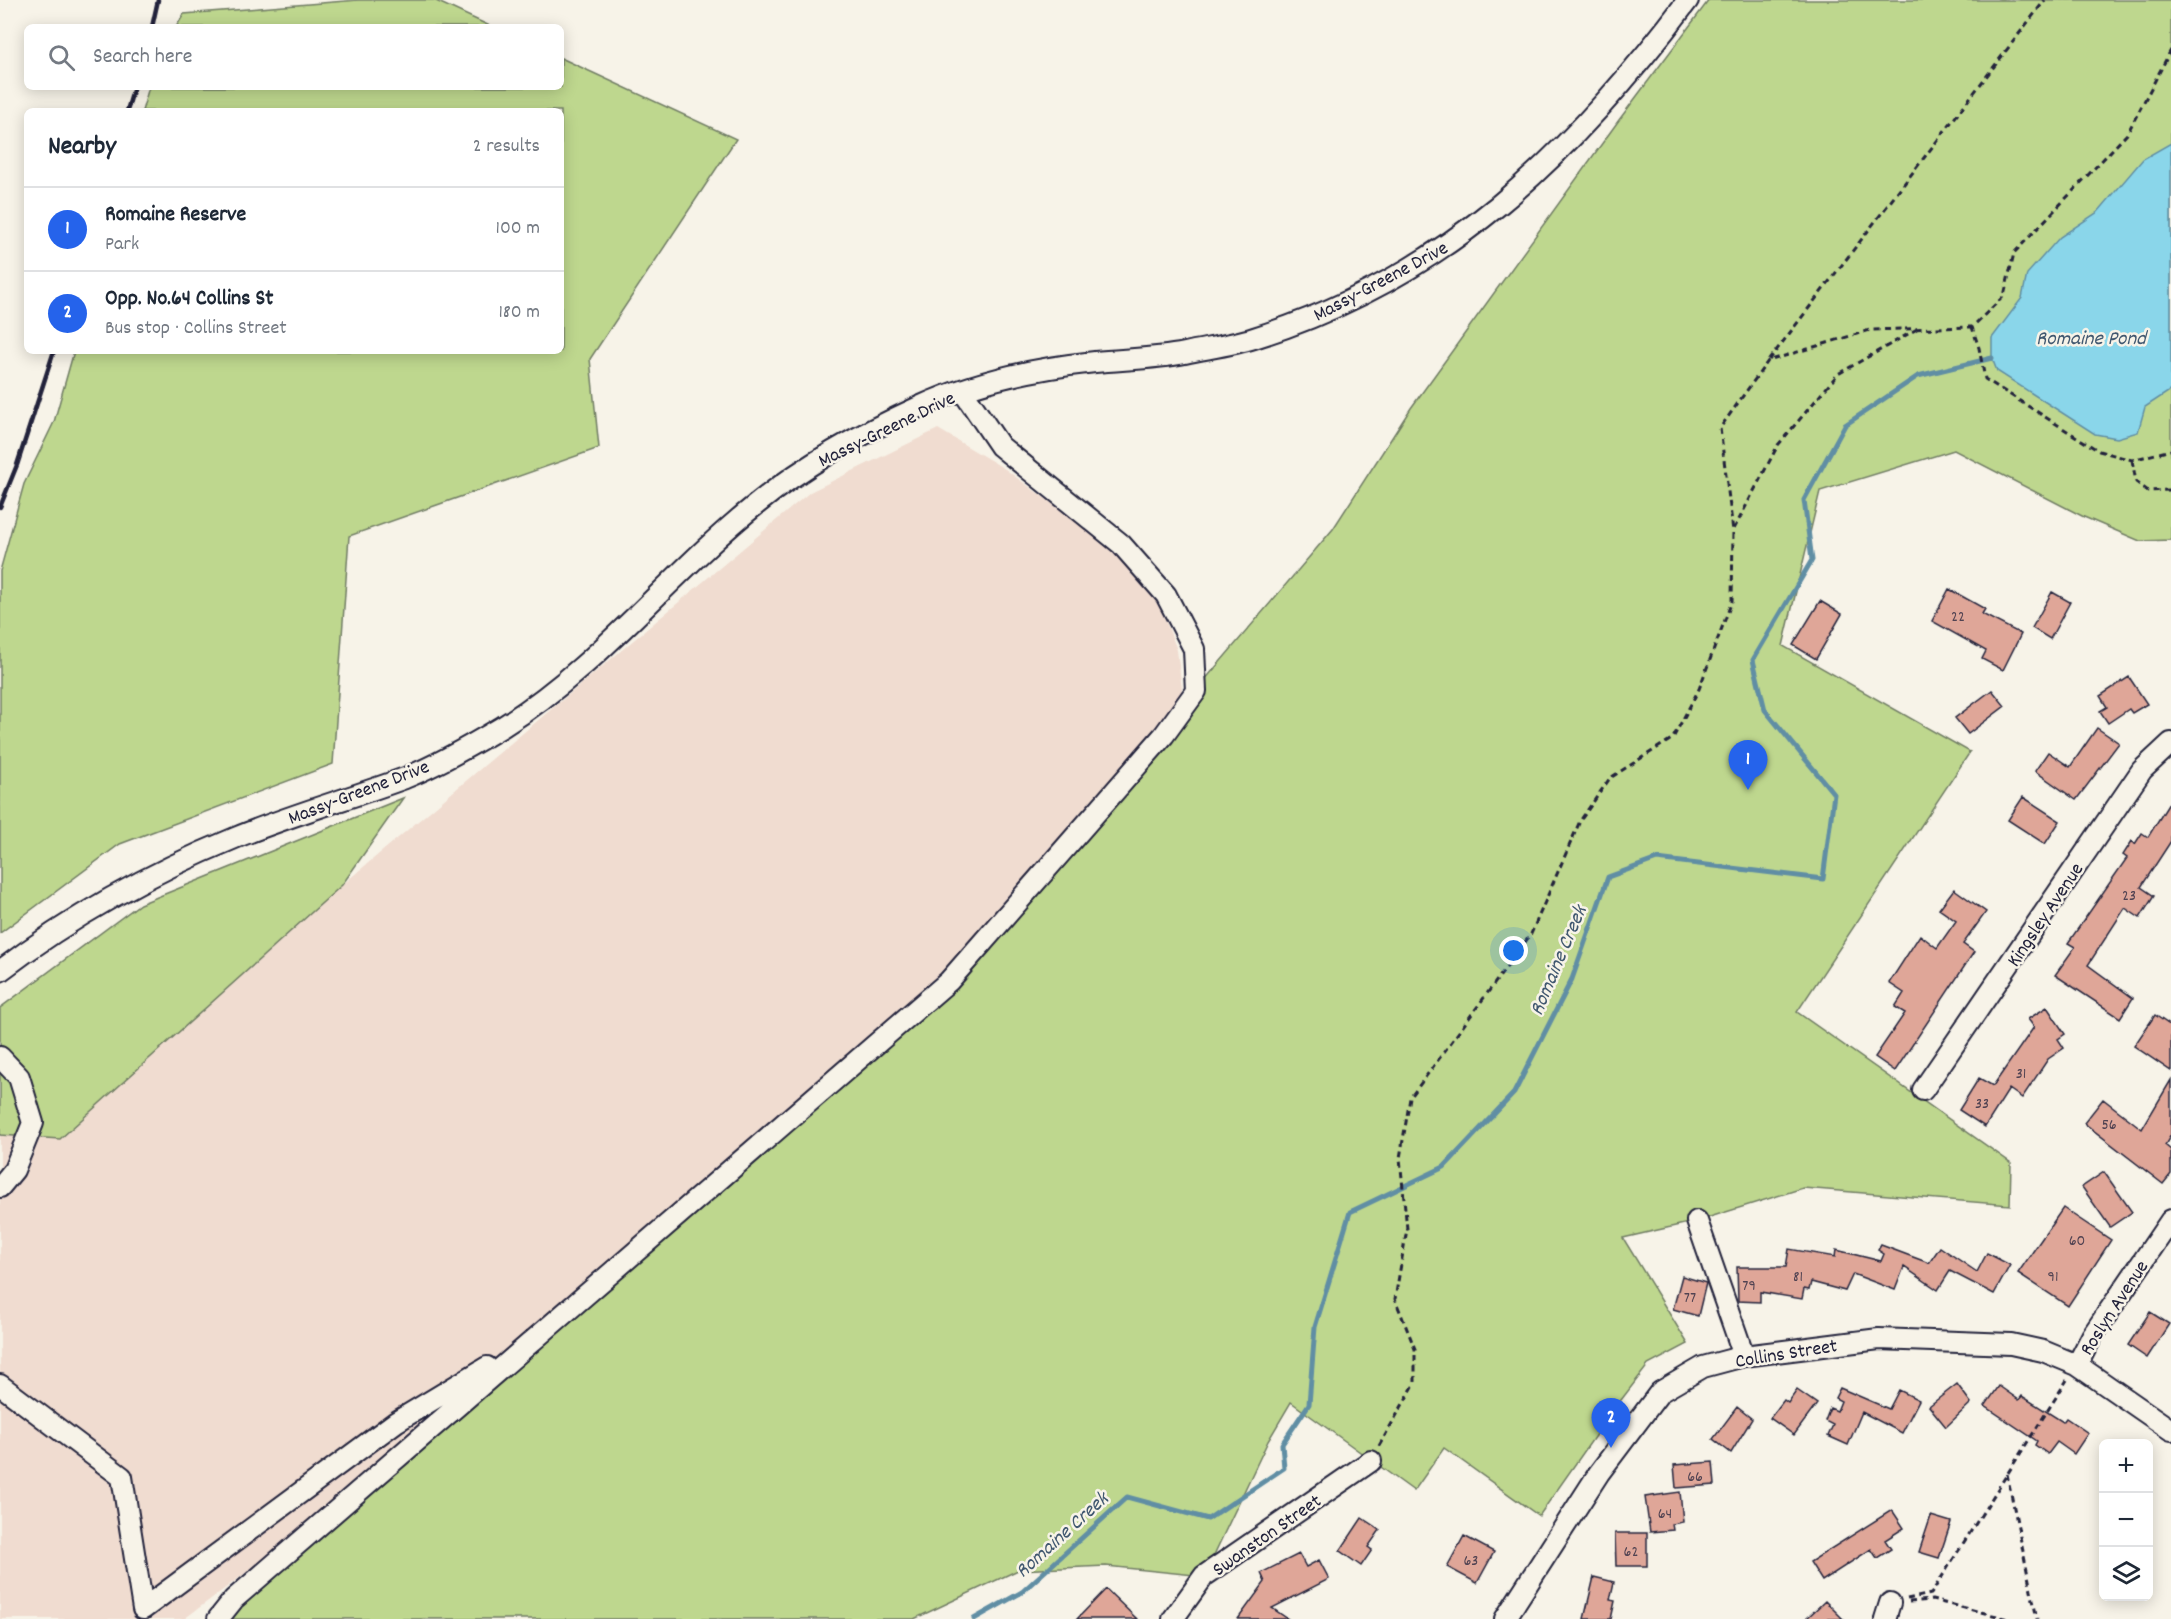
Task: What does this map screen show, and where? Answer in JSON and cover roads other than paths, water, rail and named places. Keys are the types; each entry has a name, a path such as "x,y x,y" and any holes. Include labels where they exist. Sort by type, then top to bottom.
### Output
{"street":[{"name":"Massy-Greene Drive","path":"0,971 49,935 121,893 188,858 292,816 408,777 501,727 564,684 757,503 827,454 923,405 962,390 1023,373 1094,362 1164,357 1250,339 1334,309 1415,266 1474,227 1532,179 1605,105 1688,0"},
{"path":"218,1619 234,1599 949,981 1164,735 1196,691 1194,649 1166,595 1121,544 1000,446 962,390"},
{"name":"Kingsley Avenue","path":"1923,1090 2142,770 2171,743"},
{"path":"0,1057 19,1077 33,1123 14,1170 0,1187"},
{"name":"Roslyn Avenue","path":"2077,1365 2092,1336 2171,1220"},
{"path":"1697,1221 1744,1356"},
{"path":"0,1385 122,1477 139,1614 396,1422 534,1338"},
{"name":"Collins Street","path":"1505,1619 1599,1473 1660,1392 1703,1367 1744,1356 1879,1339 2011,1344 2043,1351 2077,1365 2171,1430"},
{"name":"Swanston Street","path":"1173,1619 1204,1576 1371,1461"}],"water":[{"name":"Romaine Pond","path":"2171,143 2171,390 2145,407 2138,432 2117,438 2095,434 1997,371 1992,358 1992,338 2022,298 2027,274 2060,237 2098,212 2143,159"}],"waterway":[{"name":"Romaine Creek","path":"974,1619 1022,1592 1127,1497 1208,1519 1284,1468 1282,1444 1309,1404 1315,1327 1350,1212 1444,1167 1514,1093 1572,979 1608,877 1657,859 1823,879 1834,794 1765,710 1753,660 1812,560 1804,500 1845,425 1918,376 1992,358"}],"railway":[{"path":"153,24 158,0"},
{"path":"128,108 133,90"},
{"path":"0,507 17,465 53,354"}],"place":[{"name":"Romaine Reserve","path":"1748,790"},
{"name":"Opp. No.64 Collins St","path":"1611,1448"}]}
